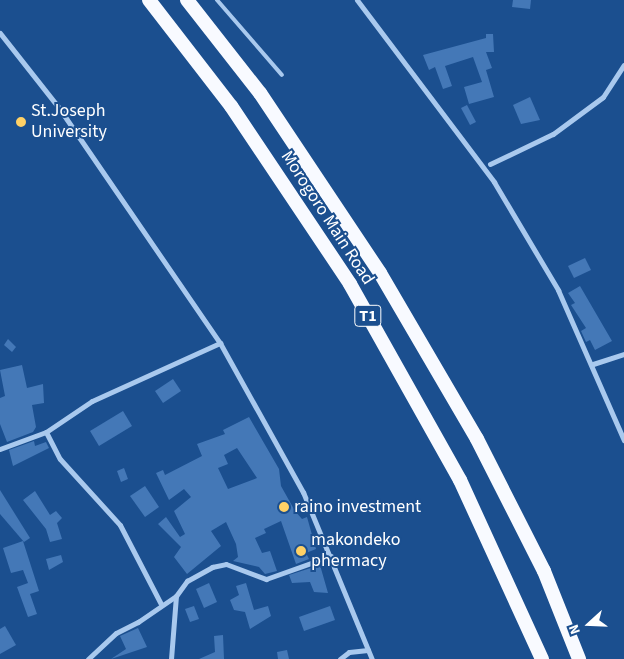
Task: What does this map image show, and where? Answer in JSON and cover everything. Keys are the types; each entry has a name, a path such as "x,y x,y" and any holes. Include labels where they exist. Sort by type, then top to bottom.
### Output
{"highway":[{"name":"Morogoro Main Road","path":"149,0 231,106 350,284 460,480 542,659"},
{"name":"Morogoro Main Road","path":"187,0 260,93 380,273 477,439 544,571 579,659"}],"street":[{"path":"357,0 494,182 558,290 593,364 624,440"},
{"path":"0,33 80,138 220,343 303,492 372,659"},
{"path":"490,164 553,134 603,97 624,65"},
{"path":"0,449 46,432 92,401 220,343"},
{"path":"593,364 624,354"},
{"path":"46,432 60,458 120,525 161,604"},
{"path":"88,659 116,632 176,596 187,580 222,564 266,579 330,556"},
{"path":"171,659 176,596"},
{"path":"340,659 349,652 368,650"}],"lane":[{"path":"217,0 282,75"}],"building":[{"path":"513,0 531,0 530,9 512,7"},
{"path":"486,34 493,34 494,52 486,52 492,68 486,70 494,97 469,104 464,87 482,82 473,57 445,66 452,86 443,89 435,67 429,70 423,55 486,38"},
{"path":"530,97 540,120 521,124 513,105"},
{"path":"467,105 476,122 470,125 461,108"},
{"path":"585,258 591,270 574,278 568,266"},
{"path":"580,286 612,341 595,350 590,340 586,342 581,331 586,328 571,305 575,303 568,293"},
{"path":"8,339 16,347 12,352 4,345"},
{"path":"22,365 27,388 43,384 44,403 32,405 36,427 33,432 7,442 0,424 0,398 5,396 0,370"},
{"path":"173,379 181,391 163,403 155,391"},
{"path":"123,411 132,426 99,446 90,431"},
{"path":"249,417 279,469 281,486 295,511 302,519 307,517 316,549 306,553 309,559 296,564 281,521 264,529 266,533 255,538 262,553 270,551 277,571 265,574 259,567 233,561 238,557 236,544 226,522 211,531 221,546 187,574 174,557 181,547 158,524 166,517 180,537 185,534 174,511 191,497 184,489 169,500 156,473 163,470 165,475 202,456 197,444 225,434 223,430","holes":["237,448 257,478 228,489 218,468 228,464 224,455"]},
{"path":"34,441 35,446 46,442 49,448 13,466 9,450"},
{"path":"124,468 128,479 121,482 117,471"},
{"path":"145,486 159,507 145,517 130,496"},
{"path":"0,490 30,538 24,542 0,514"},
{"path":"35,491 50,515 56,511 62,518 57,523 62,539 50,542 46,529 23,500"},
{"path":"23,541 39,591 30,594 37,614 28,617 17,587 28,583 23,570 11,573 3,548"},
{"path":"61,555 63,562 49,570 46,559"},
{"path":"320,565 328,593 314,592 310,582 292,583 289,575"},
{"path":"209,583 217,602 204,608 196,589"},
{"path":"246,583 254,610 268,606 271,616 250,629 245,612 234,610 230,600 239,595 236,586"},
{"path":"194,606 199,619 190,622 185,609"},
{"path":"330,606 335,620 304,631 299,617"},
{"path":"5,626 16,645 0,654 0,629"},
{"path":"138,628 147,647 111,659 126,649 120,636"},
{"path":"223,635 224,659 199,659 215,652 214,636"},
{"path":"287,650 289,659 278,659 277,652"}],"place":[{"name":"St.Joseph University","path":"21,122"},
{"name":"raino investment","path":"284,507"},
{"name":"makondeko phermacy","path":"301,551"}]}
